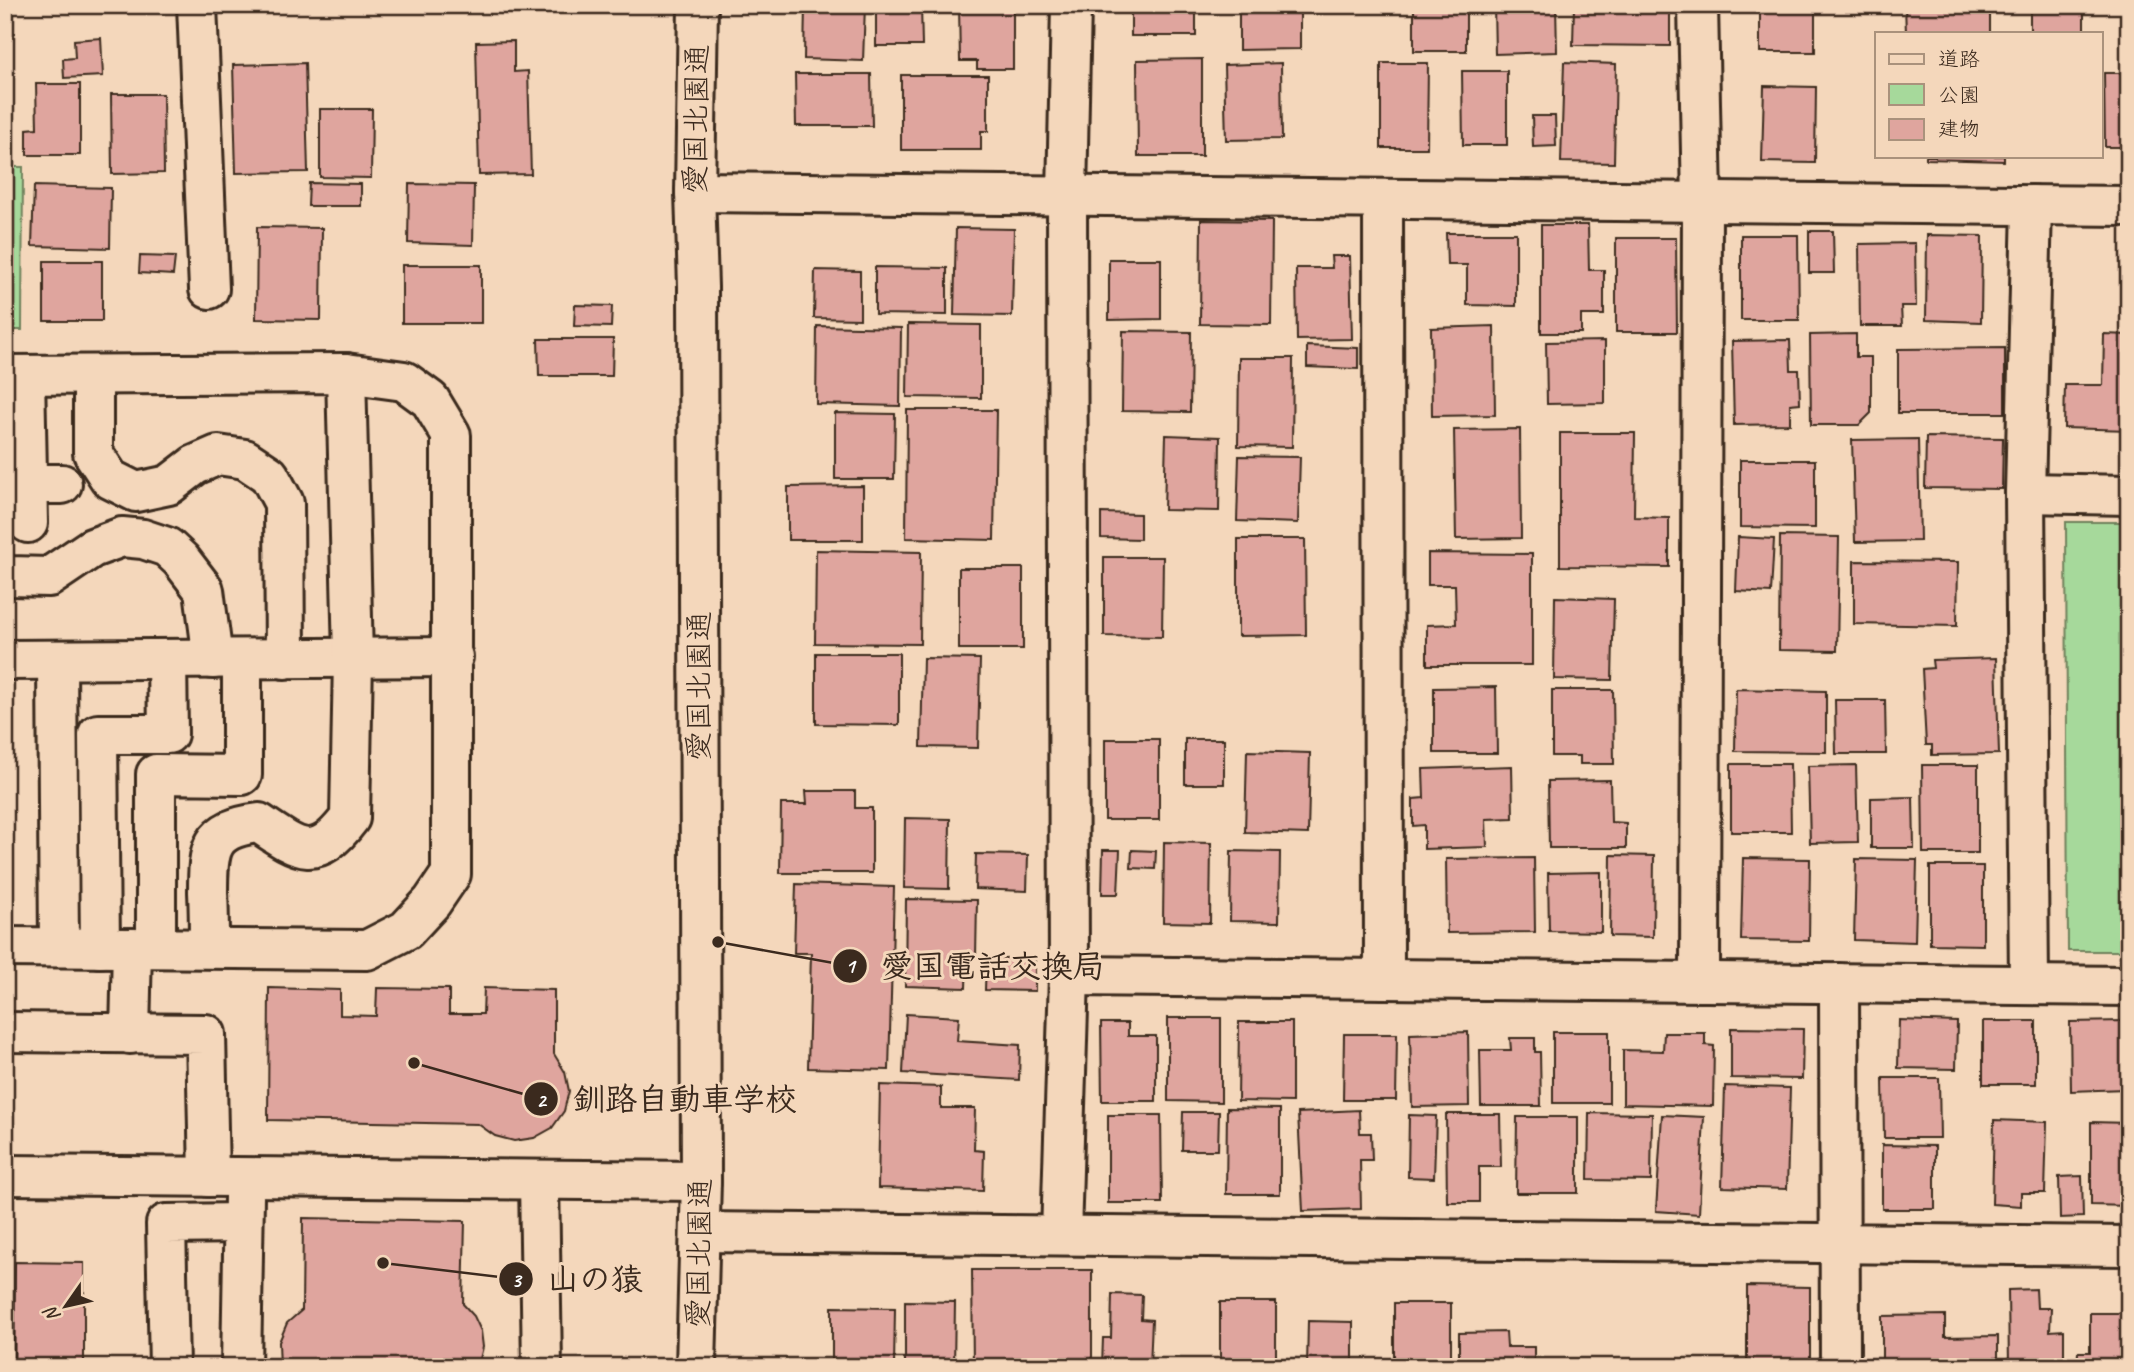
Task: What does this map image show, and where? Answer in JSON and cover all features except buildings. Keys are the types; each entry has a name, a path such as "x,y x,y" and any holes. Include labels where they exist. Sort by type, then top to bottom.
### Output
{"street":[{"path":"197,5 209,289"},
{"name":"愛国北園通","path":"696,1367 701,1181 698,287 695,192 698,5"},
{"path":"1061,1236 1069,976 1067,195 1071,5"},
{"path":"1698,5 1702,202 1700,982"},
{"path":"695,192 2129,206"},
{"path":"1383,199 1384,979"},
{"path":"2029,985 2025,493 2032,205"},
{"path":"209,948 208,856 219,838 241,826 259,823 293,846 320,847 336,836 350,818 353,659 346,373"},
{"path":"5,947 367,950 406,930 432,902 451,874 451,435 430,400 404,381 346,373 15,375 45,484 28,523"},
{"path":"93,375 93,453 110,479 136,492 169,485 195,466 218,454 245,459 269,475 284,503 285,659"},
{"path":"2025,493 2129,495"},
{"path":"5,574 49,577 92,548 122,537 143,538 167,547 205,590 228,659 242,775 156,774 130,948 130,1034"},
{"path":"5,660 453,657"},
{"path":"57,660 59,947"},
{"path":"130,948 98,734 168,734 167,660"},
{"path":"1069,976 2129,986"},
{"path":"1839,983 1840,1367"},
{"path":"5,1032 206,1034 227,1177 243,1223 242,1367"},
{"path":"5,1175 701,1181"},
{"path":"539,1180 542,1367"},
{"path":"169,1367 166,1224 243,1223"},
{"path":"700,1231 2129,1246"}],"green space":[{"path":"5,167 23,167 22,330 5,330"},
{"path":"2066,522 2129,522 2129,951 2068,951"}],"place":[{"name":"愛国電話交換局","path":"718,942"},
{"name":"釧路自動車学校","path":"414,1063"},
{"name":"山の猿","path":"383,1263"}]}
